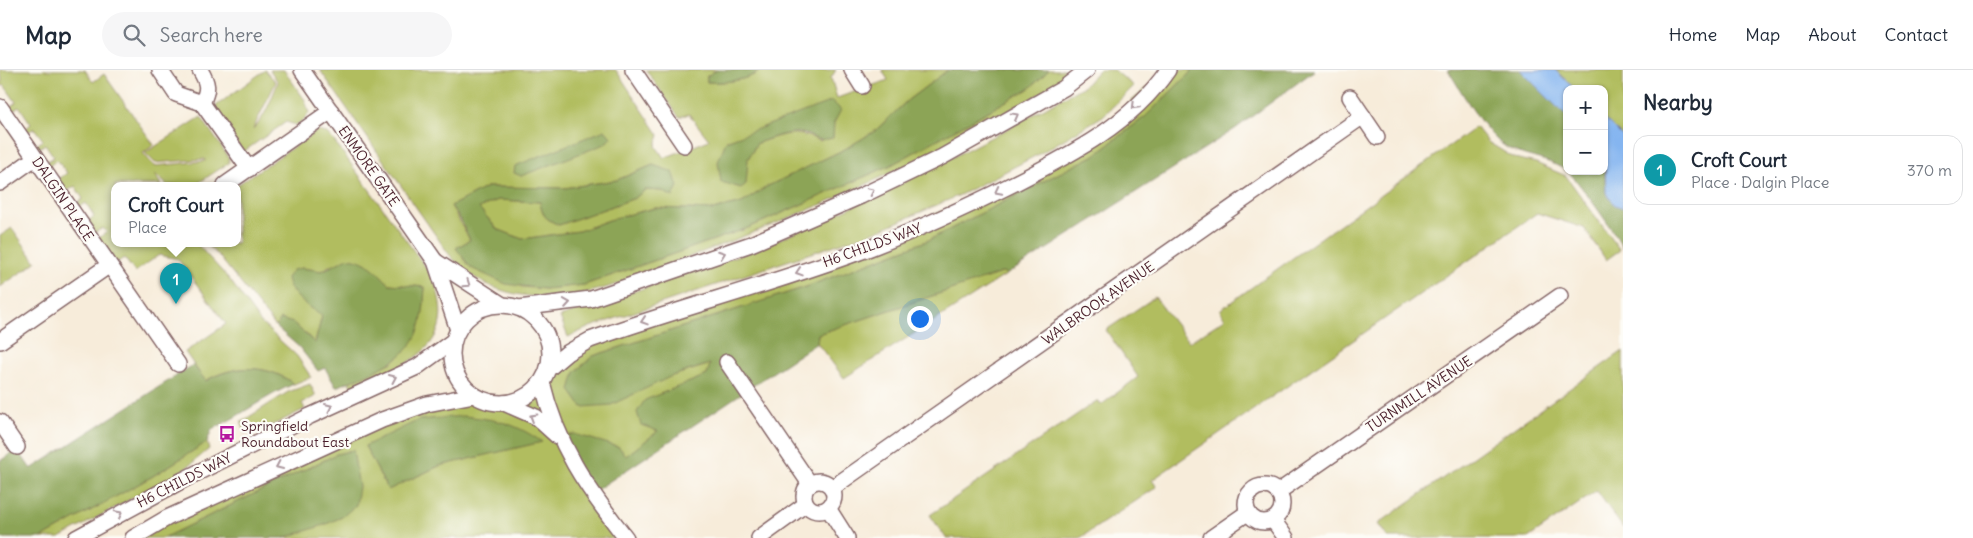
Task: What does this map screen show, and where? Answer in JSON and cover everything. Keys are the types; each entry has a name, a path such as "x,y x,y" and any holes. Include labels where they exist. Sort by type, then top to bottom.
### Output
{"street":[{"path":"160,70 176,94 202,103 249,169"},
{"path":"200,70 208,82 208,92 202,103"},
{"name":"ENMORE GATE","path":"302,70 435,261 456,335"},
{"path":"633,70 684,145"},
{"path":"852,70 862,86"},
{"path":"519,308 591,299 750,244 862,196 942,156 1064,88 1087,70"},
{"name":"H6 CHILDS WAY","path":"545,375 567,353 590,340 869,248 976,202 1095,139 1124,118 1168,70"},
{"path":"1350,97 1377,136"},
{"name":"DALGIN PLACE","path":"0,107 108,266 178,364"},
{"path":"230,182 331,111"},
{"name":"WALBROOK AVENUE","path":"832,488 1363,116"},
{"path":"0,183 35,158"},
{"name":"ENMORE GATE","path":"435,261 500,304"},
{"path":"0,341 108,266"},
{"name":"TURNMILL AVENUE","path":"1278,492 1560,296"},
{"path":"545,375 532,392 519,400 504,403 489,402 474,395 463,385 455,372 452,357 456,335 469,316 484,308 500,304 519,308 532,315 542,326 548,340 550,354 545,375 548,408 559,438 592,493 626,538"},
{"name":"H6 CHILDS WAY","path":"76,538 182,480 310,416 417,367 456,335"},
{"path":"727,362 810,484"},
{"name":"H6 CHILDS WAY","path":"134,538 168,518 369,426 427,404 474,395"},
{"path":"504,403 536,417 559,438"},
{"path":"0,422 17,448"},
{"path":"824,482 832,488 834,496 828,508 814,510 806,504 804,493 810,484 824,482"},
{"path":"1264,485 1278,492 1282,504 1278,516 1273,520 1261,522 1247,512 1246,497 1253,489 1264,485"},
{"path":"759,538 806,504"},
{"path":"828,508 847,538"},
{"path":"1211,538 1247,512"},
{"path":"1273,520 1286,538"}],"green space":[{"path":"0,70 85,70 93,82 104,74 154,145 143,153 154,166 205,161 205,159 155,163 145,153 201,117 229,158 229,163 200,182 164,182 155,174 159,182 111,182 111,247 200,247 230,280 260,322 297,356 311,377 294,384 284,377 262,370 239,369 227,371 205,381 185,352 226,324 178,259 159,255 135,272 124,258 116,263 99,238 107,232 103,228 94,233 87,222 94,216 86,203 77,208 75,205 83,199 75,186 66,192 57,180 67,173 57,160 49,166 46,162 54,157 45,144 37,150 34,147 43,140 34,128 26,134 24,130 31,124 19,106 11,112 8,108 16,102 4,85 0,87 2,81"},
{"path":"265,70 276,82 253,129 265,113 278,82 270,70 284,70 305,100 309,113 304,120 296,125 286,122 243,152 213,108"},
{"path":"320,70 616,70 659,135 656,146 664,158 709,140 689,114 679,117 646,70 717,70 707,76 707,82 728,82 750,77 761,70 836,70 831,78 837,98 888,80 882,70 948,70 908,100 875,131 845,149 768,186 742,203 713,210 655,208 615,218 579,231 522,239 497,229 479,208 498,200 541,202 543,214 559,225 635,198 645,190 662,191 653,165 617,180 565,188 487,187 451,206 470,240 456,248 522,287 545,289 584,285 748,228 891,165 1030,88 1049,70 1075,70 1048,89 998,117 881,178 760,230 607,287 563,296 546,297 514,294 499,290 472,275 448,253","holes":["834,123 821,141 803,135 782,135 757,143 748,159 726,140"]},
{"path":"717,70 761,70 743,79 728,82 707,82 707,76"},
{"path":"948,70 1049,70 1030,88 891,165 748,228 584,285 545,289 506,284 471,268 456,248 470,240 460,219 451,206 487,187 565,188 617,180 653,165 673,172 678,186 673,197 662,191 645,190 635,198 559,225 545,216 540,202 498,200 479,208 497,229 522,239 579,231 615,218 655,208 713,210 742,203 768,186 845,149 875,131 908,100"},
{"path":"1099,70 1114,70 1134,86 1103,116 1041,153 960,195 877,231 590,327 568,337 560,317 760,248 889,190 1005,130 1084,86"},
{"path":"1168,70 1193,70 1145,117 1093,156 929,240 806,287 593,356 575,372 672,376 711,364 707,375 645,401 659,431 626,456 619,447 559,438 622,533 615,538 284,538 342,517 353,450 337,454 163,538 133,538 323,445 474,395 483,399 501,402 519,399 534,390 548,370 567,353 811,268 1067,156","holes":["541,442 439,466 388,490 365,446"]},
{"path":"1193,70 1315,70 1235,129 1006,275 1004,272 818,334 817,343 592,493 559,438 574,434 619,447 626,456 658,431 641,425 637,412 645,400 707,375 710,364 672,376 611,405 582,407 570,390 575,372 593,356 806,287 929,240 1093,156 1145,117"},
{"path":"1448,70 1520,70 1563,113 1563,168 1507,148 1491,134 1465,98"},
{"path":"1555,70 1623,70 1623,137 1608,122 1608,85 1571,85"},
{"path":"832,101 841,110 834,123 833,138 817,139 804,134 794,133 757,143 748,159 746,184 741,188 721,182 718,162 726,141"},
{"path":"1476,127 1488,142 1514,158 1536,163 1566,176 1620,250 1606,260 1584,228 1537,213 1152,480 1157,487 1080,538 946,538 930,515 1098,400 1101,405 1138,377 1106,330 1155,297 1189,342 1225,319 1220,310"},
{"path":"605,130 611,137 605,144 521,176 514,173 515,166"},
{"path":"317,131 327,133 432,276 440,301 440,321 435,337 424,350 392,371 352,388 349,382 393,362 423,308 425,287 389,284 369,266 329,266 322,271 302,268 296,295 322,316 315,343 305,333 281,319 276,327 218,255 209,247 241,247 241,182"},
{"path":"1571,175 1605,175 1606,193 1623,208 1623,248 1598,209"},
{"path":"12,228 36,262 0,287 0,236"},
{"path":"348,258 366,264 389,284 425,287 424,305 416,336 409,347 388,364 336,387 325,368 318,371 299,347 276,327 280,319 293,323 315,343 322,316 296,295 287,278 293,270 302,268 322,271"},
{"path":"1004,272 1006,275 844,378 817,343 818,334"},
{"path":"1623,351 1623,528 1597,491 1528,538 1388,538 1378,524"},
{"path":"193,365 206,381 228,371 251,369 273,373 284,377 294,384 212,429 207,442 153,476 41,538 0,538 0,461 17,449 31,469"},
{"path":"310,384 316,396 302,403 305,409 277,423 245,433 241,422 288,392"},
{"path":"464,416 514,426 542,442 439,466 388,490 365,446 419,420"},
{"path":"207,442 209,449 185,469 60,538 41,538 153,476"},
{"path":"353,450 359,487 356,505 342,517 284,538 163,538 337,454"}],"water":[{"path":"1520,70 1555,70 1571,85 1563,85 1563,113"},
{"path":"1608,122 1623,137 1623,208 1615,205 1606,193"}],"place":[{"name":"Croft Court","path":"176,304"},
{"name":"Springfield Roundabout East","path":"227,434"}]}
